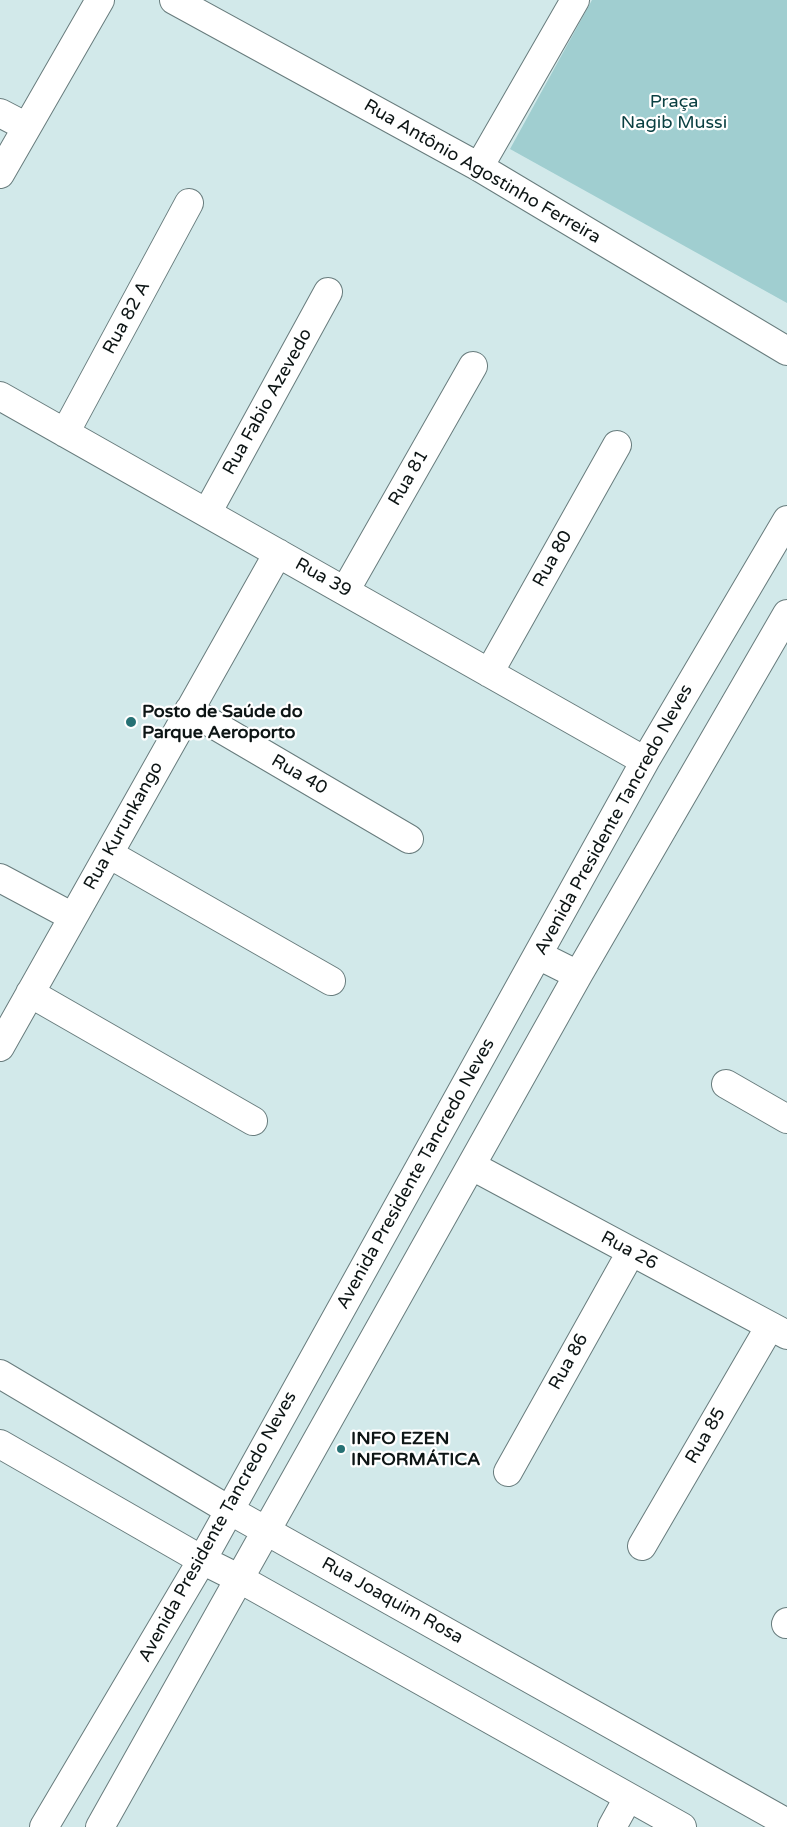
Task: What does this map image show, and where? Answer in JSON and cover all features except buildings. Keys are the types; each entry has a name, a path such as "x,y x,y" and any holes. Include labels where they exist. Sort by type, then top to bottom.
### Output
{"street":[{"path":"0,174 100,0"},
{"name":"Rua Antônio Agostinho Ferreira","path":"174,0 479,167 787,351"},
{"path":"479,167 575,0"},
{"path":"0,113 27,127"},
{"name":"Rua 82 A","path":"66,433 189,203"},
{"name":"Rua Fabio Azevedo","path":"207,513 328,292"},
{"name":"Rua 81","path":"345,591 473,366"},
{"name":"Rua 39","path":"0,396 646,761"},
{"name":"Rua 80","path":"489,673 617,445"},
{"name":"Avenida Presidente Tancredo Neves","path":"44,1827 202,1560 646,761 787,520"},
{"name":"Rua Kurunkango","path":"0,1046 278,553"},
{"path":"100,1827 578,975 787,614"},
{"name":"Rua 40","path":"189,710 409,839"},
{"path":"108,854 331,981"},
{"path":"0,878 73,917"},
{"path":"538,955 578,975"},
{"path":"30,993 252,1121"},
{"path":"726,1084 787,1119"},
{"name":"Rua 26","path":"472,1166 778,1330"},
{"name":"Rua 86","path":"508,1472 631,1252"},
{"name":"Rua 85","path":"642,1546 778,1330"},
{"name":"Rua Joaquim Rosa","path":"0,1374 229,1510 787,1823"},
{"path":"0,1444 202,1560 240,1579 682,1827"},
{"path":"612,1827 628,1798"}],"green space":[{"name":"Praça Nagib Mussi","path":"592,0 787,0 787,303 510,149"}],"place":[{"name":"Posto de Saúde do Parque Aeroporto","path":"131,722"},
{"name":"INFO EZEN INFORMÁTICA","path":"341,1449"}]}
